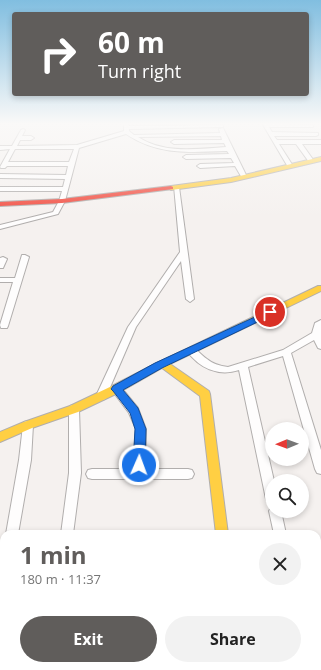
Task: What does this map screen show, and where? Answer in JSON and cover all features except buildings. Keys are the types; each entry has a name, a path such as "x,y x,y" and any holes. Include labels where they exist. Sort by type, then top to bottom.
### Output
{"street":[{"path":"0,172 10,154"},
{"path":"0,227 52,215 58,210 62,201 75,154"},
{"path":"283,154 290,166"},
{"path":"306,154 311,161"},
{"path":"186,157 234,156 244,177"},
{"path":"0,204 62,201 176,187 244,177 321,159"},
{"path":"5,164 72,164"},
{"path":"200,166 238,164"},
{"path":"0,176 68,177"},
{"path":"176,187 190,299"},
{"path":"0,189 65,189"},
{"path":"101,396 132,327 184,252"},
{"path":"4,326 26,258"},
{"path":"0,280 18,280"},
{"path":"0,437 28,425 74,409 191,350 321,288"},
{"path":"321,323 318,325 316,335 321,346"},
{"path":"191,350 204,362 217,369 228,370 286,352 316,335"},
{"path":"286,352 321,469"},
{"path":"163,364 205,394 222,530"},
{"path":"243,366 267,474"},
{"path":"116,389 134,411 140,429 139,474"},
{"path":"68,530 75,473 74,409"},
{"path":"13,530 26,460 28,425"},
{"path":"92,474 188,474"},
{"path":"277,518 279,530"}],"traffic: slow":[{"path":"171,188 231,180 321,159"},
{"path":"0,437 28,425 74,409 116,389 158,366 321,288"},
{"path":"163,364 205,394 222,530"}],"traffic: jam":[{"path":"0,204 62,201 171,188"}],"route":[{"path":"139,465 140,429 134,411 116,389 158,366 270,312"}]}
